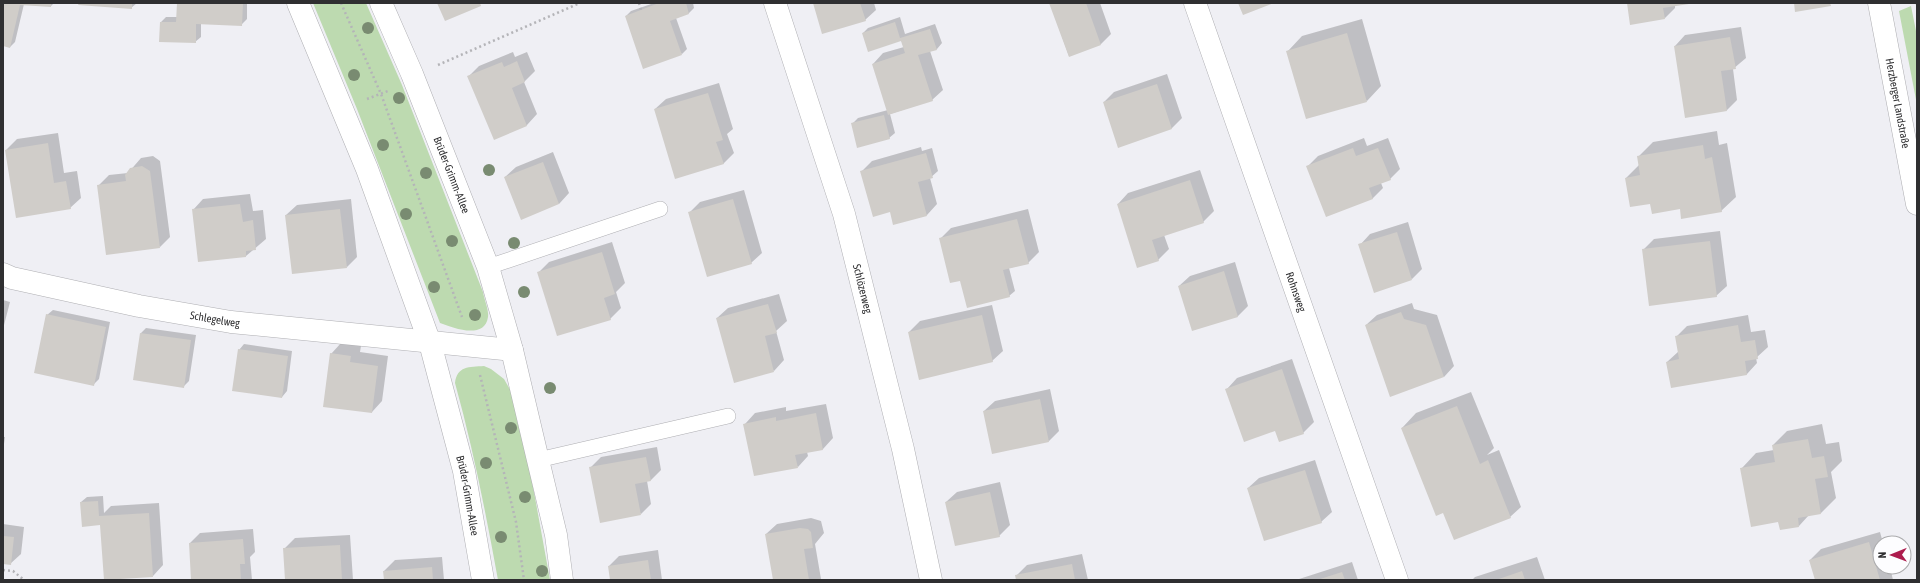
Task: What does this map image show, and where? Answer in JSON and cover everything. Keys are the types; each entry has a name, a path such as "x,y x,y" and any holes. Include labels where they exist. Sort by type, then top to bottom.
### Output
{"street":[{"name":"Brüder-Grimm-Allee","path":"298,3 367,169 430,343 464,471 482,580"},
{"name":"Brüder-Grimm-Allee","path":"381,3 412,74 488,267 512,350 556,535 562,580"},
{"name":"Schlözerweg","path":"775,3 844,214 903,449 931,580"},
{"name":"Rohnsweg","path":"1195,3 1397,580"},
{"name":"Herzberger Landstraße","path":"1879,3 1917,204"},
{"name":"Schlegelweg","path":"3,274 12,278 69,291 231,322 430,343"},
{"path":"430,343 512,350"}],"lane":[{"path":"488,267 660,209"},
{"path":"538,460 728,416"}],"path":[{"path":"341,3 381,94 473,347 516,522 524,580"},
{"path":"342,109 402,85 412,74 580,3"},
{"path":"639,3 641,10"},
{"path":"3,570 14,571 24,580"}],"green space":[{"path":"313,3 366,3 402,85 483,292 488,317 486,324 481,328 468,330 440,323 357,109"},
{"path":"1911,6 1917,36 1917,105 1899,11"},
{"path":"484,366 491,369 504,379 512,393 532,481 550,580 498,580 479,481 455,383 456,377 461,370 469,367"}],"building":[{"path":"3,3 51,3 51,7 20,5 10,48 3,46"},
{"path":"79,3 132,3 132,9 78,5"},
{"path":"177,3 243,3 242,26 196,24 196,43 159,42 160,22 176,22"},
{"path":"437,3 480,3 481,6 445,21"},
{"path":"659,3 686,3 689,14 670,21 682,55 643,69 625,16"},
{"path":"813,3 860,3 866,21 822,34"},
{"path":"1049,3 1086,3 1101,45 1069,57"},
{"path":"1238,3 1274,3 1243,15"},
{"path":"1627,3 1689,4 1663,8 1665,19 1630,25"},
{"path":"1794,3 1830,3 1831,6 1795,12"},
{"path":"895,22 900,38 930,29 937,50 918,55 933,101 888,115 872,64 905,53 901,41 868,52 862,33"},
{"path":"1347,33 1367,102 1306,119 1286,51"},
{"path":"1730,37 1736,69 1721,71 1727,111 1685,118 1674,46"},
{"path":"517,61 525,82 512,88 527,126 494,140 467,76 502,62 504,67"},
{"path":"1157,84 1172,129 1118,148 1103,102"},
{"path":"708,93 723,140 716,142 724,164 675,179 654,109"},
{"path":"884,115 890,139 857,148 851,123"},
{"path":"48,143 54,183 66,181 71,209 16,218 5,150"},
{"path":"1703,145 1705,159 1712,157 1722,212 1681,219 1680,209 1652,214 1650,204 1630,207 1625,178 1640,175 1637,156"},
{"path":"1353,148 1356,156 1378,148 1391,180 1369,188 1373,199 1326,217 1306,166"},
{"path":"926,153 933,178 918,182 927,216 893,225 890,212 873,217 860,171"},
{"path":"543,162 559,204 521,220 504,177"},
{"path":"142,166 150,171 160,248 106,255 97,185 126,181 125,175 130,168"},
{"path":"1190,180 1204,223 1152,240 1159,261 1137,268 1117,204"},
{"path":"733,199 752,264 707,277 688,212"},
{"path":"240,204 243,222 253,220 256,250 246,251 246,257 198,262 192,209"},
{"path":"340,209 347,268 292,274 285,215"},
{"path":"1017,219 1029,264 1003,270 1010,297 967,308 960,281 950,283 939,238"},
{"path":"1397,232 1412,280 1374,293 1358,244"},
{"path":"1710,241 1717,297 1649,306 1642,249"},
{"path":"602,252 615,294 604,298 611,320 557,336 537,272"},
{"path":"1224,271 1238,317 1192,331 1178,286"},
{"path":"768,304 777,333 765,336 774,372 734,383 716,318"},
{"path":"1401,312 1404,319 1426,325 1444,377 1390,397 1365,325"},
{"path":"46,314 106,327 94,386 34,373"},
{"path":"982,315 993,362 919,380 908,332"},
{"path":"1738,325 1741,342 1755,340 1758,359 1745,361 1747,375 1671,388 1666,362 1679,359 1675,336"},
{"path":"140,333 191,340 184,388 133,380"},
{"path":"238,349 288,356 282,398 232,391"},
{"path":"330,353 351,356 350,362 378,366 372,413 323,407"},
{"path":"1282,369 1304,434 1279,442 1275,431 1244,442 1225,389"},
{"path":"1040,399 1049,442 992,454 983,411"},
{"path":"1457,406 1480,464 1488,460 1511,518 1454,540 1443,513 1436,516 1401,428"},
{"path":"816,413 823,450 795,455 798,468 754,476 743,424 776,417 776,421"},
{"path":"1808,439 1812,458 1824,456 1828,477 1815,479 1821,514 1798,518 1799,527 1780,530 1778,522 1751,527 1740,468 1775,462 1772,445"},
{"path":"646,457 651,481 635,484 641,515 600,523 589,467"},
{"path":"1305,470 1322,523 1264,541 1247,488"},
{"path":"990,492 1000,537 955,546 945,502"},
{"path":"98,501 99,516 149,513 153,577 104,580 100,525 82,527 80,502"},
{"path":"800,528 808,529 811,532 813,548 804,549 809,580 773,580 765,534"},
{"path":"3,536 14,537 11,565 3,564"},
{"path":"243,539 245,564 240,564 241,580 191,580 189,543"},
{"path":"1869,542 1872,552 1872,575 1879,575 1880,580 1815,580 1809,560"},
{"path":"340,545 342,580 285,580 283,548"},
{"path":"648,560 651,580 610,580 608,566"},
{"path":"1072,564 1075,580 1016,580 1015,575"},
{"path":"432,567 433,580 384,580 383,571"},
{"path":"1522,571 1525,580 1496,580"},
{"path":"1342,572 1345,580 1317,580"}]}
